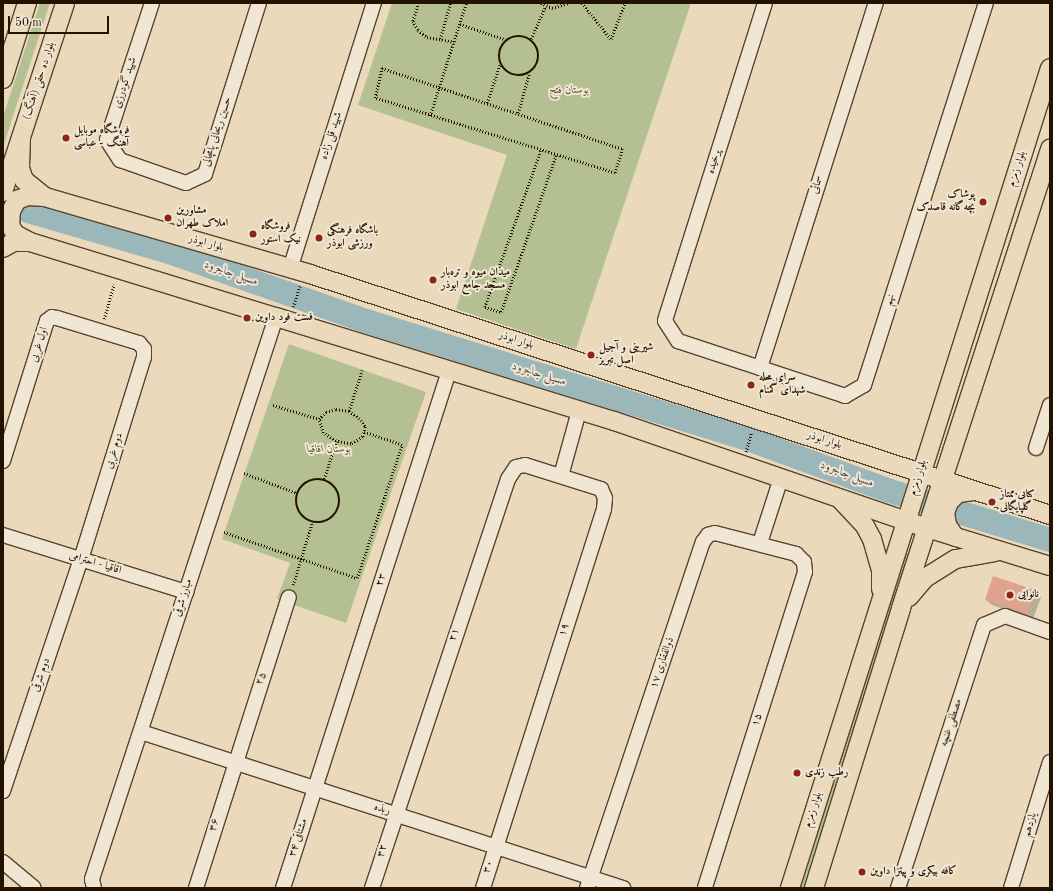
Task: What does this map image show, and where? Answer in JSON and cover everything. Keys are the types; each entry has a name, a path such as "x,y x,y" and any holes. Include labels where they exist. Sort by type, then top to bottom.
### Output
{"main road":[{"path":"3,79 27,3"},
{"name":"بلوار ده حقی (آهنگ)","path":"3,192 65,3"},
{"name":"بلوار زمزم","path":"790,888 881,599 910,496 1050,68"},
{"name":"بلوار ابوذر","path":"21,138 20,168 24,180 45,197 290,269 889,462 910,496 939,505 955,537 1050,566"},
{"name":"بلوار زمزم","path":"814,888 901,608 939,505 1050,149"},
{"path":"30,242 15,234 10,224 11,211 17,200 28,196 45,197"},
{"name":"بلوار ابوذر","path":"3,248 14,242 30,242 579,411 874,509 910,496 939,505 974,491 1050,515"},
{"path":"838,497 853,511 872,540 881,571 881,599"},
{"path":"901,608 925,578 936,570 956,559 999,551"}],"street":[{"name":"شهید گودرزی","path":"120,160 107,140 152,3"},
{"name":"حسین ریحانی پامچالی","path":"120,160 186,183 205,174 259,3"},
{"name":"شهید قلی زاده","path":"290,269 374,3"},
{"name":"پرخیده","path":"664,321 765,3"},
{"name":"سمائی","path":"760,368 876,3"},
{"name":"نهم","path":"664,321 678,341 845,396 864,385 986,3"},
{"name":"اول غربی","path":"3,461 47,321 52,317 57,318 139,343"},
{"name":"مبارز شرقی","path":"93,883 276,317"},
{"name":"دوم غربی","path":"81,559 144,357 144,349 139,343"},
{"name":"۲۳","path":"316,788 449,371"},
{"path":"1036,448 1050,405"},
{"path":"561,476 579,411"},
{"name":"۱۹","path":"496,847 604,509 605,498 600,489 525,465"},
{"name":"۲۱","path":"395,814 508,479 516,467 525,465"},
{"path":"760,544 780,478"},
{"name":"ذوالفقاری ۱۷","path":"589,883 703,542 708,535 714,533 796,554"},
{"name":"اقاقیا - احترامی","path":"3,535 186,592"},
{"name":"۱۵","path":"704,888 805,572 804,562 796,554"},
{"name":"دوم شرقی","path":"3,791 81,559"},
{"name":"۲۵","path":"235,762 289,597"},
{"name":"مصطفی غنچه","path":"898,888 984,625 1005,616 1050,632"},
{"name":"ربذه","path":"141,732 496,847 589,883 623,888"},
{"name":"۳۶","path":"196,888 235,762"},
{"name":"یازدهم","path":"1011,888 1050,762"},
{"name":"۳۴ مشتاقی","path":"282,888 316,788"},
{"name":"۳۲","path":"372,888 395,814"},
{"name":"۳۰","path":"482,888 496,847"},
{"path":"3,862 34,888"}],"path":[{"path":"419,3 413,21 418,30 440,39 454,42"},
{"path":"440,39 450,3"},
{"path":"430,116 466,3"},
{"path":"541,3 546,6 559,7 568,3"},
{"path":"582,3 611,39 625,3"},
{"path":"531,39 546,6"},
{"path":"460,24 507,40"},
{"path":"487,103 500,63 499,50 507,40 519,35 531,39 538,50 539,57 534,69 529,74 518,113"},
{"path":"500,63 509,74 515,76 529,74"},
{"path":"382,68 439,87 623,149 615,174 375,98 382,68"},
{"path":"541,151 485,307 501,312 556,155"},
{"path":"100,331 118,269"},
{"path":"293,302 299,286"},
{"path":"349,411 362,370"},
{"path":"273,405 319,419"},
{"path":"349,411 366,427 363,437 351,444 336,442 323,433 319,419 326,412 349,411"},
{"path":"747,448 752,431"},
{"path":"224,532 357,578 402,445 364,432"},
{"path":"324,479 336,442"},
{"path":"244,473 297,493"},
{"path":"324,479 338,490 340,505 338,512 327,522 312,523 305,520 297,508 297,493 306,482 324,479"},
{"path":"289,597 312,523"}],"green space":[{"path":"40,3 50,3 3,147 3,117"},
{"name":"بوستان فتح","path":"392,3 691,3 576,349 456,309 507,155 358,105"},
{"name":"بوستان اقاقیا","path":"289,344 426,392 346,623 277,599 290,563 222,539"},
{"path":"904,552 911,555 868,694 805,888 797,888"}],"building":[{"name":"نانوایی","path":"993,576 1035,590 1027,614 985,600"}],"waterway":[{"name":"مسیل جاجرود","path":"28,211 169,252 366,321 756,442 890,491 1050,540"}],"place":[{"name":"فروشگاه موبایل آهنگ - عباسی","path":"66,138"},
{"name":"پوشاک بچه‌گانه قاصدک","path":"983,202"},
{"name":"مشاورین املاک طهران","path":"168,218"},
{"name":"فروشگاه نیک استور","path":"253,234"},
{"name":"باشگاه فرهنگی ورزشی ابوذر","path":"319,238"},
{"name":"میدان میوه و تره‌بار مسجد جامع ابوذر","path":"433,280"},
{"name":"فست فود داوین","path":"247,318"},
{"name":"شیرینی و آجیل اصل تبریز","path":"591,355"},
{"name":"سرای محله شهدای گمنام","path":"751,385"},
{"name":"کبابی ممتاز گلپایگانی","path":"992,502"},
{"name":"نانوایی","path":"1010,595"},
{"name":"رطب زندی","path":"797,773"},
{"name":"کافه بیکری و پیتزا داوین","path":"862,872"}]}
